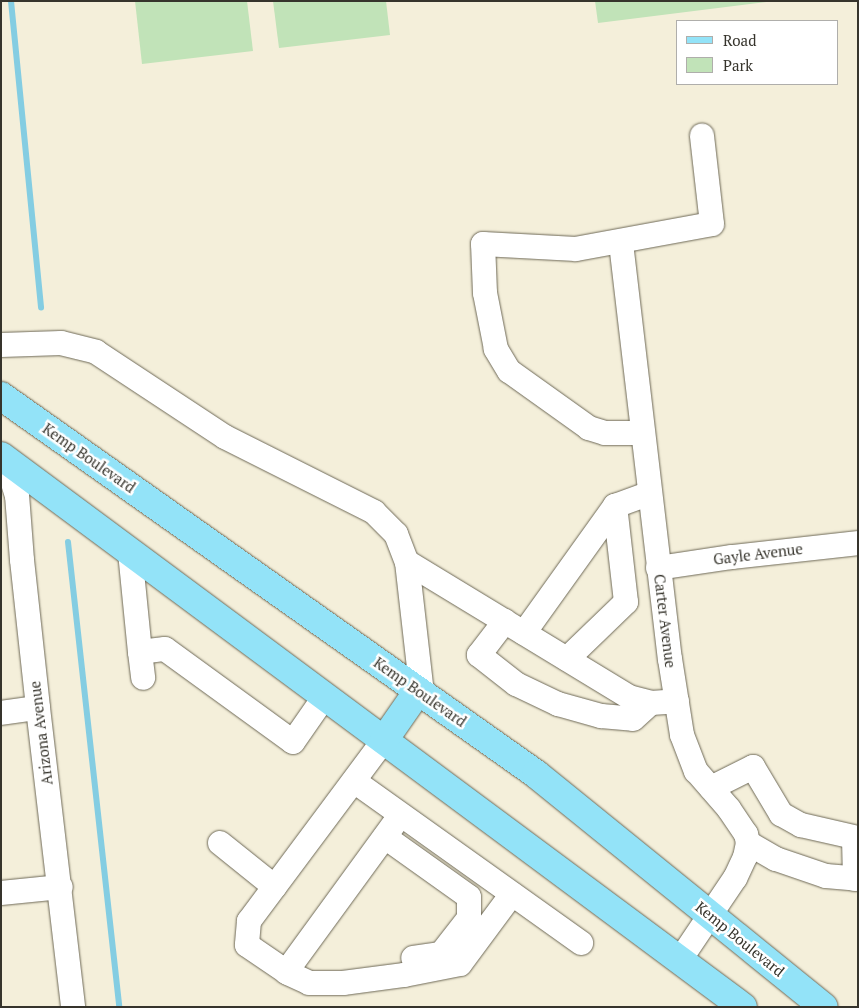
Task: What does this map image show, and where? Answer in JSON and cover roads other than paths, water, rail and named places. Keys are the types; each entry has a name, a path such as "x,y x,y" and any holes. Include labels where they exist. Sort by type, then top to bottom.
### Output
{"main road":[{"name":"Kemp Boulevard","path":"1,396 536,774 824,1007"},
{"path":"4,458 740,1006"},
{"path":"384,740 420,692"}],"street":[{"path":"643,433 605,434 589,428 509,371 496,349 486,293 483,244 576,249 712,224 702,136"},
{"name":"Carter Avenue","path":"621,242 658,568 682,735 696,771 746,834 748,843"},
{"path":"2,342 61,343 96,352 225,437 374,512 396,534 407,562 420,692"},
{"name":"Arizona Avenue","path":"4,458 17,495 10,529 38,708 61,887 73,1007"},
{"path":"524,633 616,506 650,493"},
{"path":"567,659 626,602 616,506"},
{"name":"Gayle Avenue","path":"658,568 732,557 858,543"},
{"path":"130,552 143,678"},
{"path":"407,562 629,697 651,703 677,701"},
{"path":"505,621 479,655 516,684 558,704 601,716 633,719 651,703"},
{"path":"140,652 165,649 293,742 325,696"},
{"path":"1,713 38,708"},
{"path":"384,740 249,921 247,945 287,973 309,983 343,983 404,975 460,964 512,894"},
{"path":"680,960 736,878 745,857 748,843 776,859 826,876 856,879 856,838 801,825 781,814 753,767 711,788"},
{"path":"354,781 581,943"},
{"path":"287,973 401,815"},
{"path":"287,973 334,970 441,954 469,918 469,897 385,837"},
{"path":"220,843 275,887"},
{"path":"1,894 61,887"}],"waterway":[{"path":"11,1 41,308"},
{"path":"68,542 119,1007"}]}
